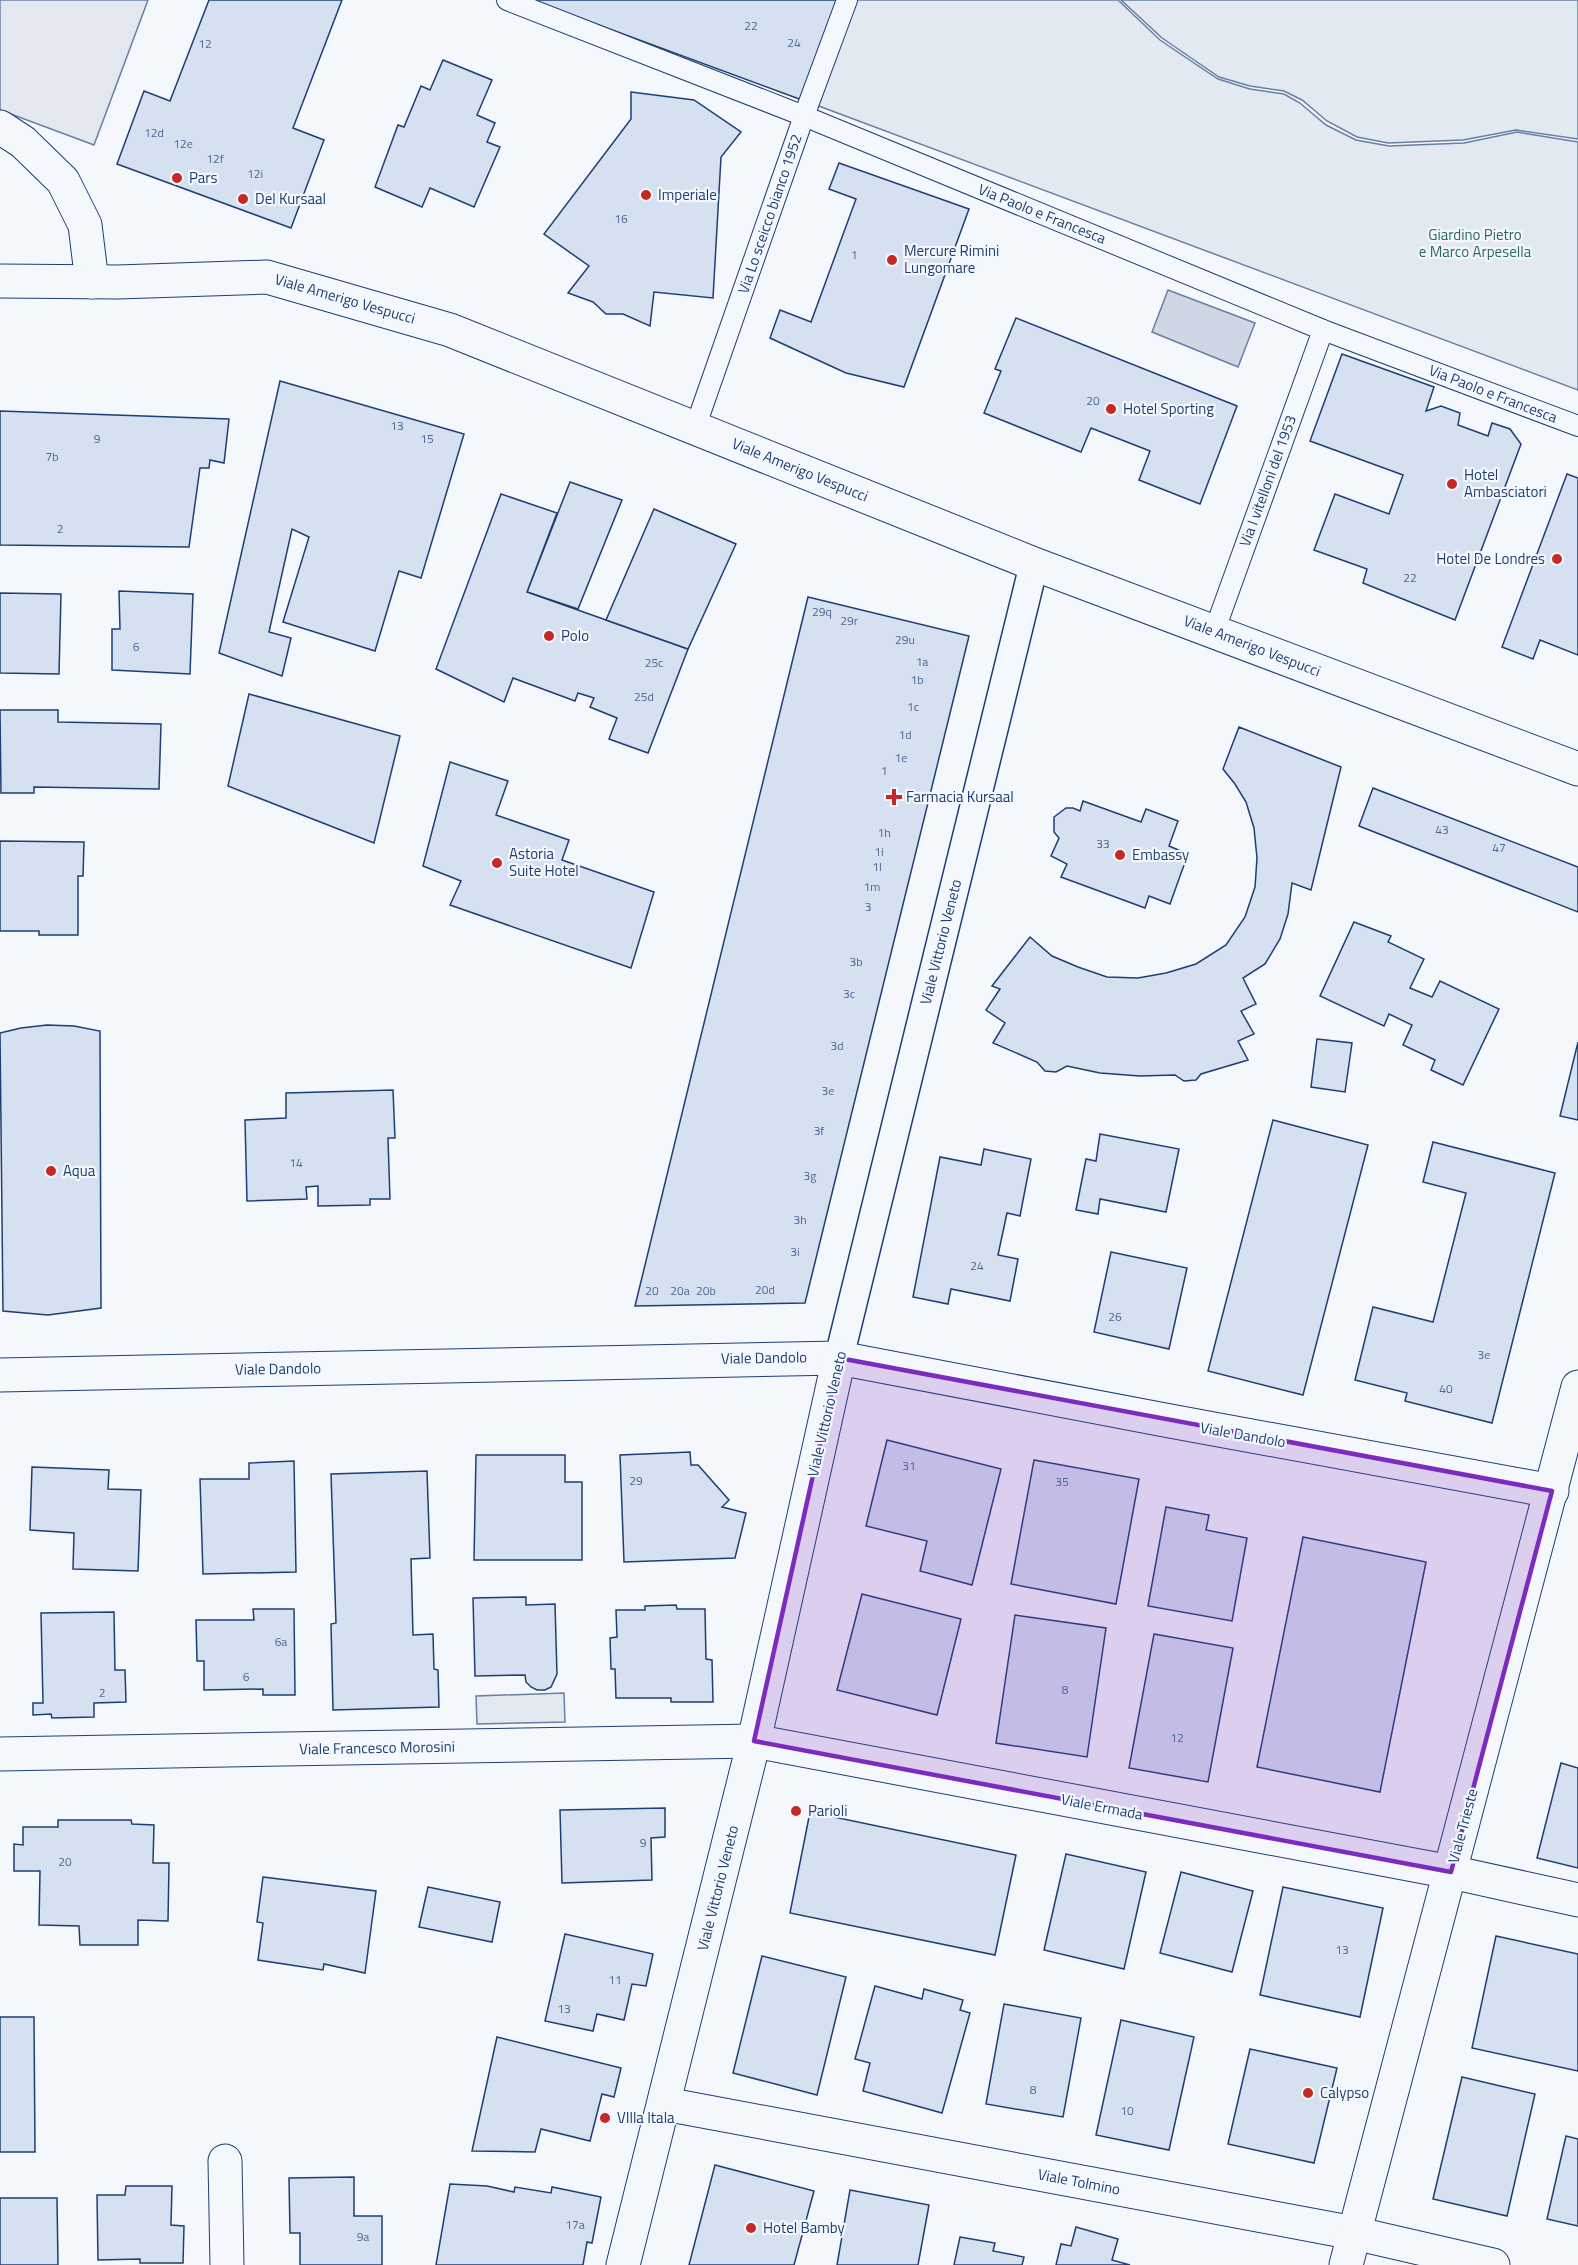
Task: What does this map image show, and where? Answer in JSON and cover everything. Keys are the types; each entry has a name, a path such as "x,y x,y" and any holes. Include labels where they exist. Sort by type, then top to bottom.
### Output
{"street":[{"path":"0,127 23,142 63,181 85,225 92,282"},
{"name":"Viale Amerigo Vespucci","path":"0,281 92,282 267,277 450,330 1034,564 1578,769"},
{"name":"Viale Vittorio Veneto","path":"623,2265 754,1741 839,1358 1034,564"},
{"name":"Viale Dandolo","path":"0,1375 839,1358 1552,1491"},
{"name":"Viale Trieste","path":"1346,2265 1578,1387"},
{"name":"Viale Francesco Morosini","path":"0,1755 754,1741"},
{"name":"Viale Ermada","path":"754,1741 1451,1872 1578,1900"},
{"name":"Viale Tolmino","path":"664,2104 1354,2233 1493,2265"},
{"path":"225,2161 227,2265"}],"lane":[{"name":"Via Paolo e Francesca","path":"507,0 804,116 1323,330 1578,426"},
{"name":"Via Lo sceicco bianco 1952","path":"695,428 847,0"},
{"name":"Via I vitelloni del 1953","path":"1214,632 1323,330"}],"highlighted area":[{"path":"839,1358 1552,1491 1451,1872 754,1741"}],"green space":[{"name":"Giardino Pietro e Marco Arpesella","path":"855,0 1118,0 1160,40 1218,79 1250,89 1284,94 1300,103 1326,125 1356,140 1389,146 1464,143 1517,132 1578,142 1578,390 816,105"},
{"path":"1121,0 1578,0 1578,139 1516,130 1463,140 1388,143 1357,137 1327,121 1302,100 1284,91 1250,86 1219,77 1162,38"}],"shaded area":[{"path":"0,0 148,0 94,145 0,110"},
{"path":"1168,290 1255,323 1238,367 1152,332"},
{"path":"564,1693 565,1722 477,1724 476,1696"}],"building":[{"path":"209,0 342,0 293,128 324,140 291,228 117,164 144,91 170,101"},
{"path":"531,0 839,0 802,100"},
{"path":"443,60 492,80 477,115 495,123 487,142 500,147 474,207 430,188 422,207 375,187 398,125 404,127 421,86 430,90"},
{"name":"Imperiale","path":"631,92 694,100 741,132 721,157 713,298 654,292 650,326 623,314 606,314 593,302 568,293 589,266 544,234 631,119"},
{"name":"Mercure Rimini Lungomare","path":"839,163 969,209 904,387 846,373 770,338 780,310 811,322 856,199 829,189"},
{"name":"Hotel Sporting","path":"1016,318 1237,406 1200,504 1139,480 1150,451 1091,428 1081,452 984,413 1001,371 995,369"},
{"name":"Hotel Ambasciatori","path":"1342,354 1434,387 1426,411 1441,406 1460,413 1458,425 1488,436 1492,423 1510,429 1521,444 1455,620 1363,583 1367,569 1314,550 1335,494 1389,514 1403,475 1310,441"},
{"path":"280,381 464,434 421,578 399,571 375,651 283,622 309,537 292,529 269,632 291,638 282,676 219,653"},
{"path":"0,411 229,419 224,463 210,460 209,468 200,468 189,547 0,545"},
{"name":"Hotel De Londres","path":"1567,474 1578,478 1578,655 1540,640 1533,659 1502,647"},
{"path":"570,482 622,500 578,609 527,592"},
{"name":"Polo","path":"501,494 557,513 527,592 688,649 648,753 609,739 617,718 590,707 594,698 578,693 575,701 513,678 504,702 436,669"},
{"path":"654,509 736,544 688,649 606,620"},
{"path":"119,591 193,594 190,674 112,670 112,629 120,629"},
{"path":"0,593 61,594 59,674 0,673"},
{"path":"808,597 969,636 805,1303 635,1306"},
{"path":"249,694 400,736 374,843 228,786"},
{"path":"0,710 58,710 58,722 161,724 159,789 34,787 34,793 1,793"},
{"path":"1239,727 1341,767 1311,890 1292,883 1288,914 1280,939 1265,964 1243,978 1256,1004 1241,1011 1254,1034 1238,1041 1248,1060 1201,1074 1196,1080 1184,1081 1175,1075 1140,1076 1100,1073 1067,1066 1056,1072 1045,1071 1037,1062 993,1043 1005,1023 986,1010 1000,989 992,986 1030,937 1052,956 1107,977 1138,978 1166,973 1196,964 1226,945 1245,917 1255,887 1257,858 1254,828 1246,802 1223,769"},
{"name":"Astoria Suite Hotel","path":"450,762 508,781 496,815 569,840 562,860 654,892 631,968 450,905 461,881 423,866"},
{"path":"1373,788 1578,867 1578,912 1359,826"},
{"name":"Embassy","path":"1083,801 1141,822 1146,809 1178,821 1169,846 1188,854 1170,904 1149,896 1145,908 1061,877 1067,864 1051,856 1059,838 1054,832 1054,817 1066,808 1080,811"},
{"path":"0,841 84,842 83,876 78,876 78,935 39,935 39,931 0,931"},
{"path":"1354,922 1391,936 1388,942 1424,959 1410,988 1432,997 1440,981 1499,1009 1463,1085 1431,1070 1435,1060 1403,1045 1412,1025 1389,1014 1384,1026 1320,996"},
{"name":"Aqua","path":"47,1025 74,1026 100,1031 101,1308 48,1315 3,1311 0,1033"},
{"path":"1317,1039 1352,1043 1345,1092 1311,1087"},
{"path":"1578,1042 1578,1120 1560,1116"},
{"path":"393,1090 395,1138 388,1138 390,1199 370,1199 370,1205 318,1206 318,1186 306,1187 307,1199 247,1201 245,1120 286,1118 286,1093"},
{"path":"1273,1120 1368,1145 1303,1395 1208,1371"},
{"path":"1100,1134 1179,1149 1166,1212 1100,1199 1098,1214 1076,1210 1086,1159 1096,1161"},
{"path":"1433,1142 1555,1173 1492,1423 1405,1401 1407,1393 1355,1380 1373,1307 1433,1322 1466,1193 1423,1182"},
{"path":"984,1149 1031,1159 1020,1216 1007,1213 998,1255 1018,1259 1010,1301 951,1289 948,1304 913,1297 940,1157 981,1165"},
{"path":"1111,1252 1187,1268 1169,1349 1094,1332"},
{"path":"887,1440 1001,1469 972,1585 920,1571 927,1541 866,1526"},
{"path":"690,1452 691,1465 698,1465 729,1500 722,1507 746,1513 735,1558 624,1562 620,1455"},
{"path":"476,1455 565,1455 565,1482 582,1482 582,1560 474,1560"},
{"path":"1034,1460 1139,1479 1116,1604 1011,1584"},
{"path":"294,1461 296,1572 203,1574 200,1479 249,1479 249,1463"},
{"path":"32,1467 109,1470 108,1489 141,1490 138,1571 73,1569 74,1533 30,1530"},
{"path":"427,1471 430,1558 411,1559 413,1635 433,1634 434,1669 438,1670 439,1707 333,1710 331,1624 336,1623 331,1474"},
{"path":"1166,1507 1209,1515 1206,1530 1247,1538 1232,1621 1148,1606"},
{"path":"1303,1537 1426,1562 1380,1792 1257,1767"},
{"path":"862,1594 961,1619 937,1715 837,1690"},
{"path":"526,1597 526,1605 555,1604 557,1674 551,1687 545,1690 531,1687 526,1682 525,1675 475,1676 473,1598"},
{"path":"676,1605 677,1609 705,1609 706,1659 712,1660 713,1702 671,1702 671,1698 616,1698 615,1669 611,1669 610,1638 617,1637 616,1610 645,1610 645,1606"},
{"path":"253,1609 294,1609 295,1695 263,1695 263,1689 204,1690 204,1661 197,1661 196,1620 254,1620"},
{"path":"114,1612 115,1670 125,1670 126,1702 94,1703 94,1717 52,1718 51,1714 33,1715 33,1703 43,1703 41,1613"},
{"path":"1015,1615 1106,1628 1087,1757 996,1743"},
{"path":"1154,1634 1233,1648 1208,1782 1129,1768"},
{"path":"1561,1763 1578,1768 1578,1868 1537,1858"},
{"path":"665,1808 665,1837 651,1838 652,1880 562,1883 560,1810"},
{"path":"810,1812 1016,1855 995,1955 790,1913"},
{"path":"58,1820 131,1820 132,1824 154,1825 153,1863 169,1863 168,1921 138,1920 138,1945 80,1945 79,1926 39,1925 40,1871 14,1871 14,1844 23,1845 23,1827 58,1827"},
{"path":"1066,1854 1146,1872 1124,1969 1044,1950"},
{"path":"1181,1872 1253,1891 1232,1972 1160,1953"},
{"path":"263,1877 376,1891 365,1973 324,1964 323,1970 258,1960 263,1923 257,1922"},
{"path":"428,1887 500,1902 492,1942 419,1927"},
{"path":"1283,1887 1383,1908 1360,2017 1260,1995"},
{"path":"565,1934 653,1954 646,1986 632,1984 624,2020 597,2014 593,2031 545,2021"},
{"path":"1496,1936 1578,1954 1578,2071 1472,2048"},
{"path":"762,1956 846,1977 817,2095 733,2073"},
{"path":"875,1986 922,1999 924,1989 963,2000 960,2010 970,2013 942,2113 863,2091 870,2063 855,2059"},
{"path":"1004,2004 1081,2018 1063,2117 986,2104"},
{"path":"0,2017 34,2017 35,2152 0,2152"},
{"path":"1121,2020 1194,2037 1169,2150 1096,2135"},
{"path":"497,2037 621,2068 614,2097 602,2094 590,2141 541,2129 535,2152 472,2151"},
{"path":"1250,2049 1337,2068 1314,2163 1228,2144"},
{"path":"1462,2077 1535,2094 1507,2216 1433,2199"},
{"path":"1566,2136 1578,2139 1578,2226 1547,2219"},
{"name":"Hotel Bamby","path":"715,2165 814,2191 794,2265 689,2265"},
{"path":"354,2177 354,2216 382,2216 382,2265 300,2265 300,2233 290,2233 289,2178"},
{"path":"450,2184 487,2186 514,2192 515,2187 551,2193 552,2187 601,2197 592,2243 587,2242 583,2265 436,2265"},
{"path":"126,2186 172,2186 171,2225 184,2226 183,2263 140,2263 140,2259 98,2260 97,2195 125,2195"},
{"path":"850,2190 929,2205 918,2265 837,2265"},
{"path":"0,2198 57,2198 58,2265 0,2265"},
{"path":"1076,2227 1118,2239 1112,2260 1130,2265 1056,2265 1061,2244 1071,2246"},
{"path":"960,2237 995,2243 993,2251 1024,2257 1022,2265 954,2265"}],"place":[{"name":"Pars","path":"177,178"},
{"name":"Imperiale","path":"646,195"},
{"name":"Del Kursaal","path":"243,199"},
{"name":"Mercure Rimini Lungomare","path":"892,260"},
{"name":"Hotel Sporting","path":"1111,409"},
{"name":"Hotel Ambasciatori","path":"1452,484"},
{"name":"Hotel De Londres","path":"1557,559"},
{"name":"Polo","path":"549,636"},
{"name":"Farmacia Kursaal","path":"894,797"},
{"name":"Embassy","path":"1120,855"},
{"name":"Astoria Suite Hotel","path":"497,863"},
{"name":"Aqua","path":"51,1171"},
{"name":"Parioli","path":"796,1811"},
{"name":"Calypso","path":"1308,2093"},
{"name":"VIlla Itala","path":"605,2118"},
{"name":"Hotel Bamby","path":"751,2228"}]}
